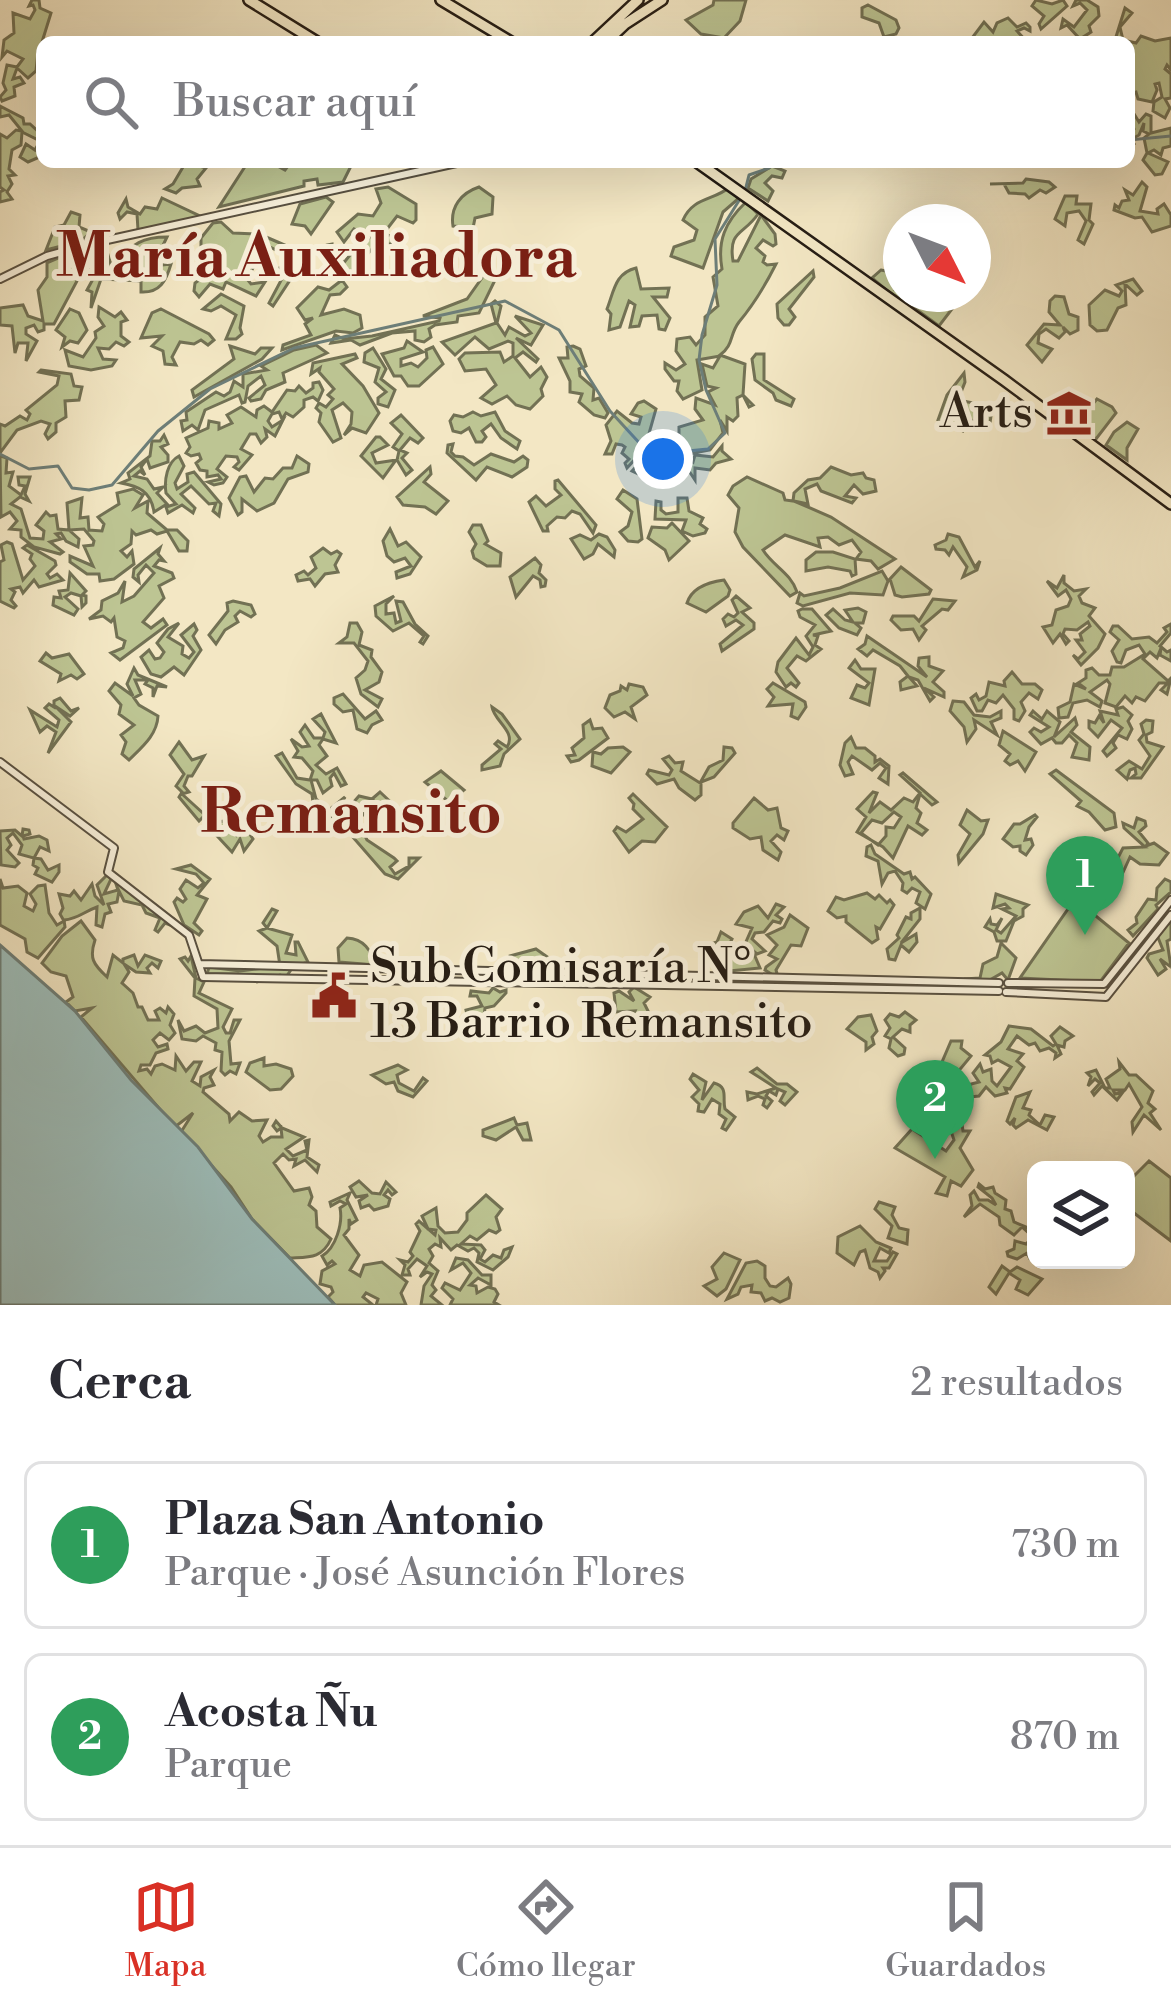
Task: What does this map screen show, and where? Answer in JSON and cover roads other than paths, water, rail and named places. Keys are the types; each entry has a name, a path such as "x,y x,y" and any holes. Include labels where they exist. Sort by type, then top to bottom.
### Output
{"main road":[{"path":"249,0 307,36"},
{"path":"441,0 502,36"},
{"path":"625,24 640,0"},
{"path":"600,36 640,0"},
{"path":"613,36 662,0"},
{"path":"706,168 1171,504"}],"street":[{"path":"0,279 47,256 98,242 433,168"},
{"path":"0,761 114,848 109,874 190,937 203,977 1003,987 1104,984 1171,900"},
{"path":"197,964 1003,987 1106,997 1171,915"},
{"path":"1130,951 1138,957"}],"water":[{"path":"0,945 75,1011 131,1080 198,1147 252,1219 335,1305 0,1305"}],"waterway":[{"path":"1135,139 1171,136"},
{"path":"745,191 749,175 769,168"},
{"path":"0,454 29,469 58,466 72,488 112,485 158,431 210,389 294,348 505,301 559,330 610,411 644,448 667,453 708,449 725,433 706,390 699,360 702,335 717,285 715,239 740,199"}],"place":[{"name":"Arts","path":"1069,413"},
{"name":"Plaza San Antonio","path":"1085,935"},
{"name":"Sub Comisaría N° 13 Barrio Remansito","path":"334,996"},
{"name":"Acosta Ñu","path":"935,1159"}],"district":[{"name":"María Auxiliadora","path":"316,258"},
{"name":"Remansito","path":"351,814"}]}
